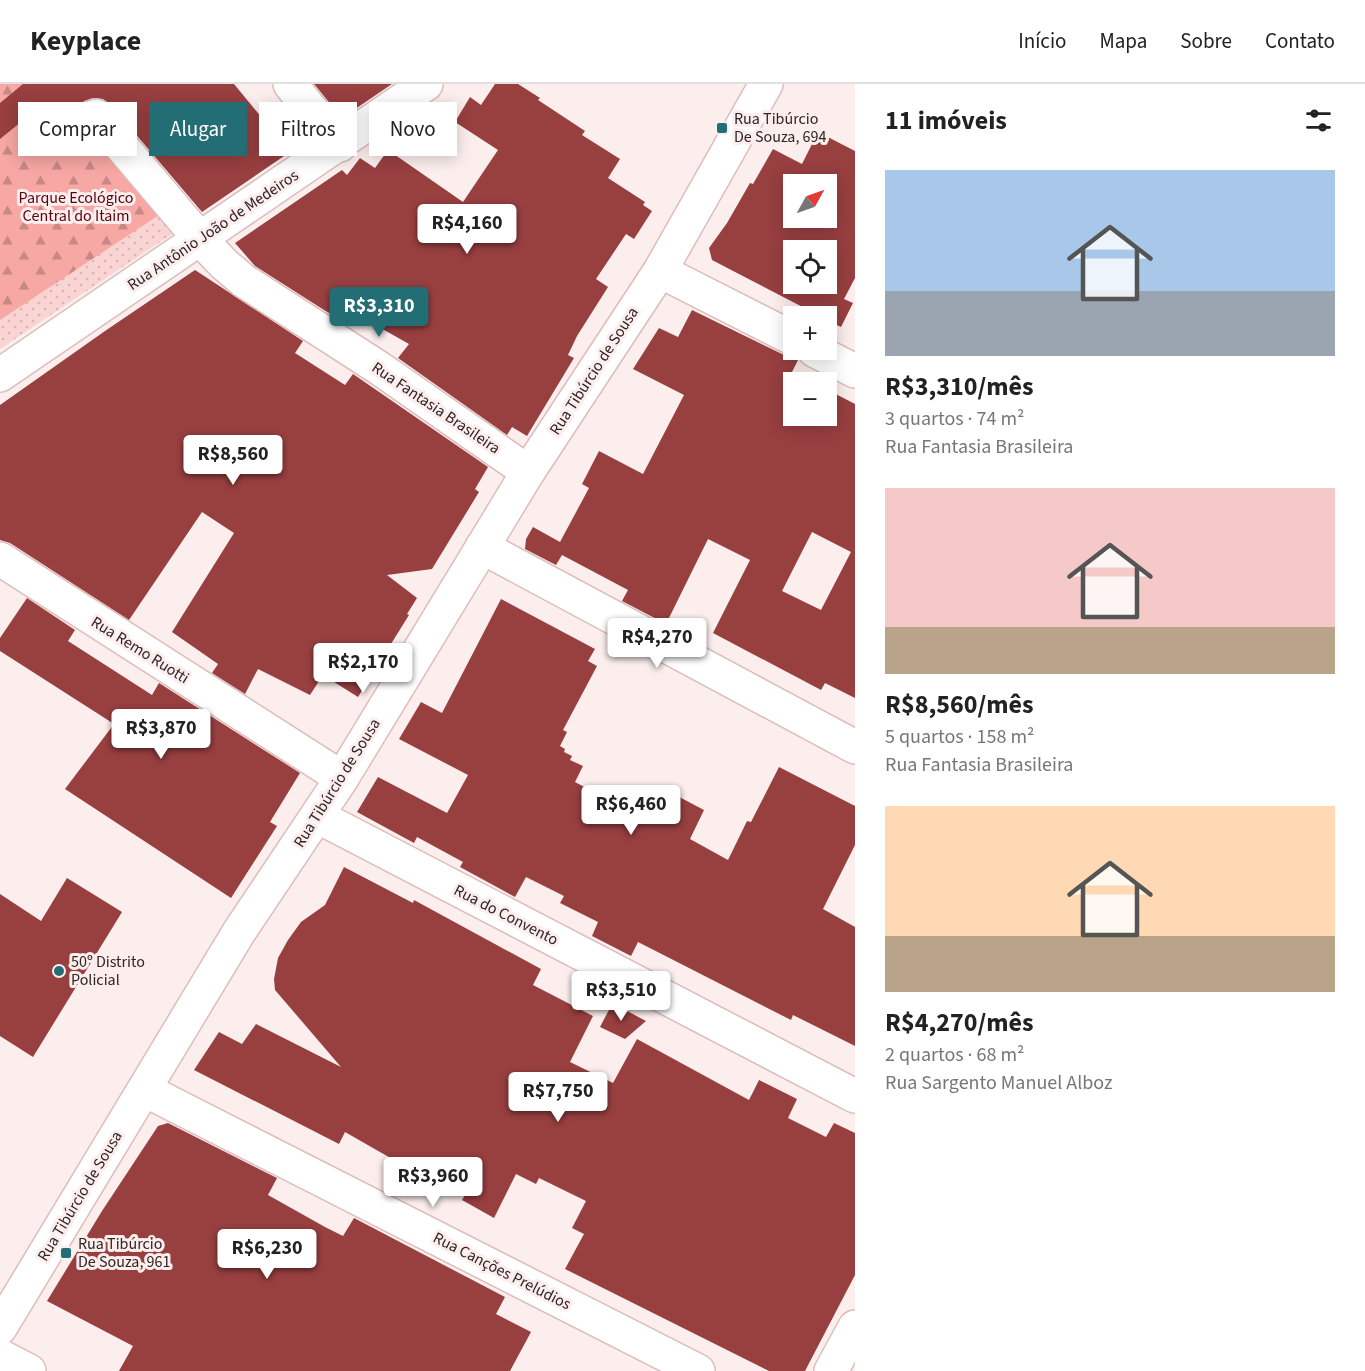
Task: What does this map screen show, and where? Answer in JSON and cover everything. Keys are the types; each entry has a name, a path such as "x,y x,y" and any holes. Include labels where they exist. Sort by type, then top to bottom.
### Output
{"street":[{"path":"290,84 305,102"},
{"name":"Rua Antônio João de Medeiros","path":"357,133 426,84"},
{"name":"Rua Tibúrcio de Sousa","path":"0,1328 240,932 342,778 528,472 660,271 766,84"},
{"name":"Rua Fantasia Brasileira","path":"130,156 200,239 244,281 379,368 528,472"},
{"name":"Rua Antônio João de Medeiros","path":"0,375 324,156"},
{"path":"660,271 783,333"},
{"path":"834,360 855,371"},
{"path":"482,547 855,747"},
{"name":"Rua Remo Ruotti","path":"0,559 342,778"},
{"name":"Rua do Convento","path":"317,816 855,1096"},
{"name":"Rua Canções Prelúdios","path":"144,1090 698,1371"},
{"path":"831,1371 855,1327"},
{"path":"0,1356 29,1371"}],"green space":[{"name":"Parque Ecológico Central do Itaim","path":"0,84 73,84 88,102 18,102 18,156 132,156 187,224 0,349"},
{"name":"Parque Ecológico Central do Itaim","path":"0,84 53,84 66,102 18,102 18,156 110,156 159,215 0,320"}],"building":[{"path":"23,84 234,84 259,114 259,156 284,156 202,212 154,156 247,156 247,102 149,102 149,150 137,136 137,102 107,102 93,98 83,102 18,102 18,124 0,139 0,103"},
{"path":"314,84 392,84 357,108 357,102 329,102"},
{"path":"495,84 518,84 585,131 582,135 620,159 608,178 645,202 643,205 652,211 634,239 626,234 596,279 608,287 577,336 568,355 574,358 527,436 512,427 507,435 398,358 409,344 347,309 341,320 255,266 235,243 342,170 347,175 360,158 375,168 384,156 397,156 463,202 498,150 457,123 457,119 470,97 481,105"},
{"path":"818,132 855,151 855,278 844,299 853,303 841,327 837,325 837,306 801,306 712,260 709,248 727,223 750,183 753,184 773,149 802,164"},
{"path":"195,270 303,341 295,353 345,385 353,374 488,467 475,489 479,492 432,569 387,575 417,598 407,614 409,615 358,697 323,675 310,695 258,669 245,694 212,673 218,664 172,632 234,533 202,512 129,620 10,543 0,540 0,405"},
{"path":"692,310 783,355 783,360 798,360 792,372 783,372 783,426 837,426 837,395 855,404 855,698 825,683 821,690 713,633 750,560 708,539 666,624 622,601 628,590 562,555 556,565 525,549 526,539 533,527 560,542 589,488 582,484 599,451 643,474 684,395 633,369 659,328 678,337","holes":["812,532 851,552 821,610 782,591"]},
{"path":"27,598 75,630 68,641 152,695 159,683 300,773 270,822 277,826 231,898 65,789 114,724 0,651 0,638"},
{"path":"501,599 595,649 588,661 597,666 563,730 567,732 560,746 565,749 564,752 572,756 570,760 583,766 575,782 650,822 666,790 704,810 690,839 728,860 747,821 751,822 779,767 855,806 855,845 823,909 855,927 855,1046 793,1015 791,1020 638,942 631,956 592,936 598,922 560,903 564,896 526,877 515,897 460,867 463,862 417,837 414,843 357,812 378,777 447,813 468,775 399,739 421,702 442,713"},
{"path":"344,867 413,903 414,900 541,969 533,985 593,1016 570,1062 613,1083 637,1039 749,1100 759,1080 797,1099 788,1118 826,1137 834,1123 855,1133 855,1275 805,1371 769,1371 565,1269 584,1234 572,1228 586,1201 539,1178 536,1184 516,1174 494,1218 462,1200 467,1192 423,1169 417,1180 390,1166 394,1160 345,1132 339,1144 194,1070 219,1032 242,1044 256,1024 341,1067 275,990 274,979 278,958 288,940 301,922 325,905"},
{"path":"67,878 122,912 33,1057 0,1036 0,894 41,921"},
{"path":"612,1004 646,1021 625,1039 600,1027"},
{"path":"168,1123 277,1178 268,1195 325,1227 343,1236 354,1218 505,1297 496,1314 531,1332 510,1371 119,1371 133,1346 47,1301 158,1126"}],"place":[{"name":"Rua Tibúrcio De Souza, 694","path":"722,128"},
{"name":"50º Distrito Policial","path":"59,971"},
{"name":"Rua Tibúrcio De Souza, 961","path":"66,1253"}]}
